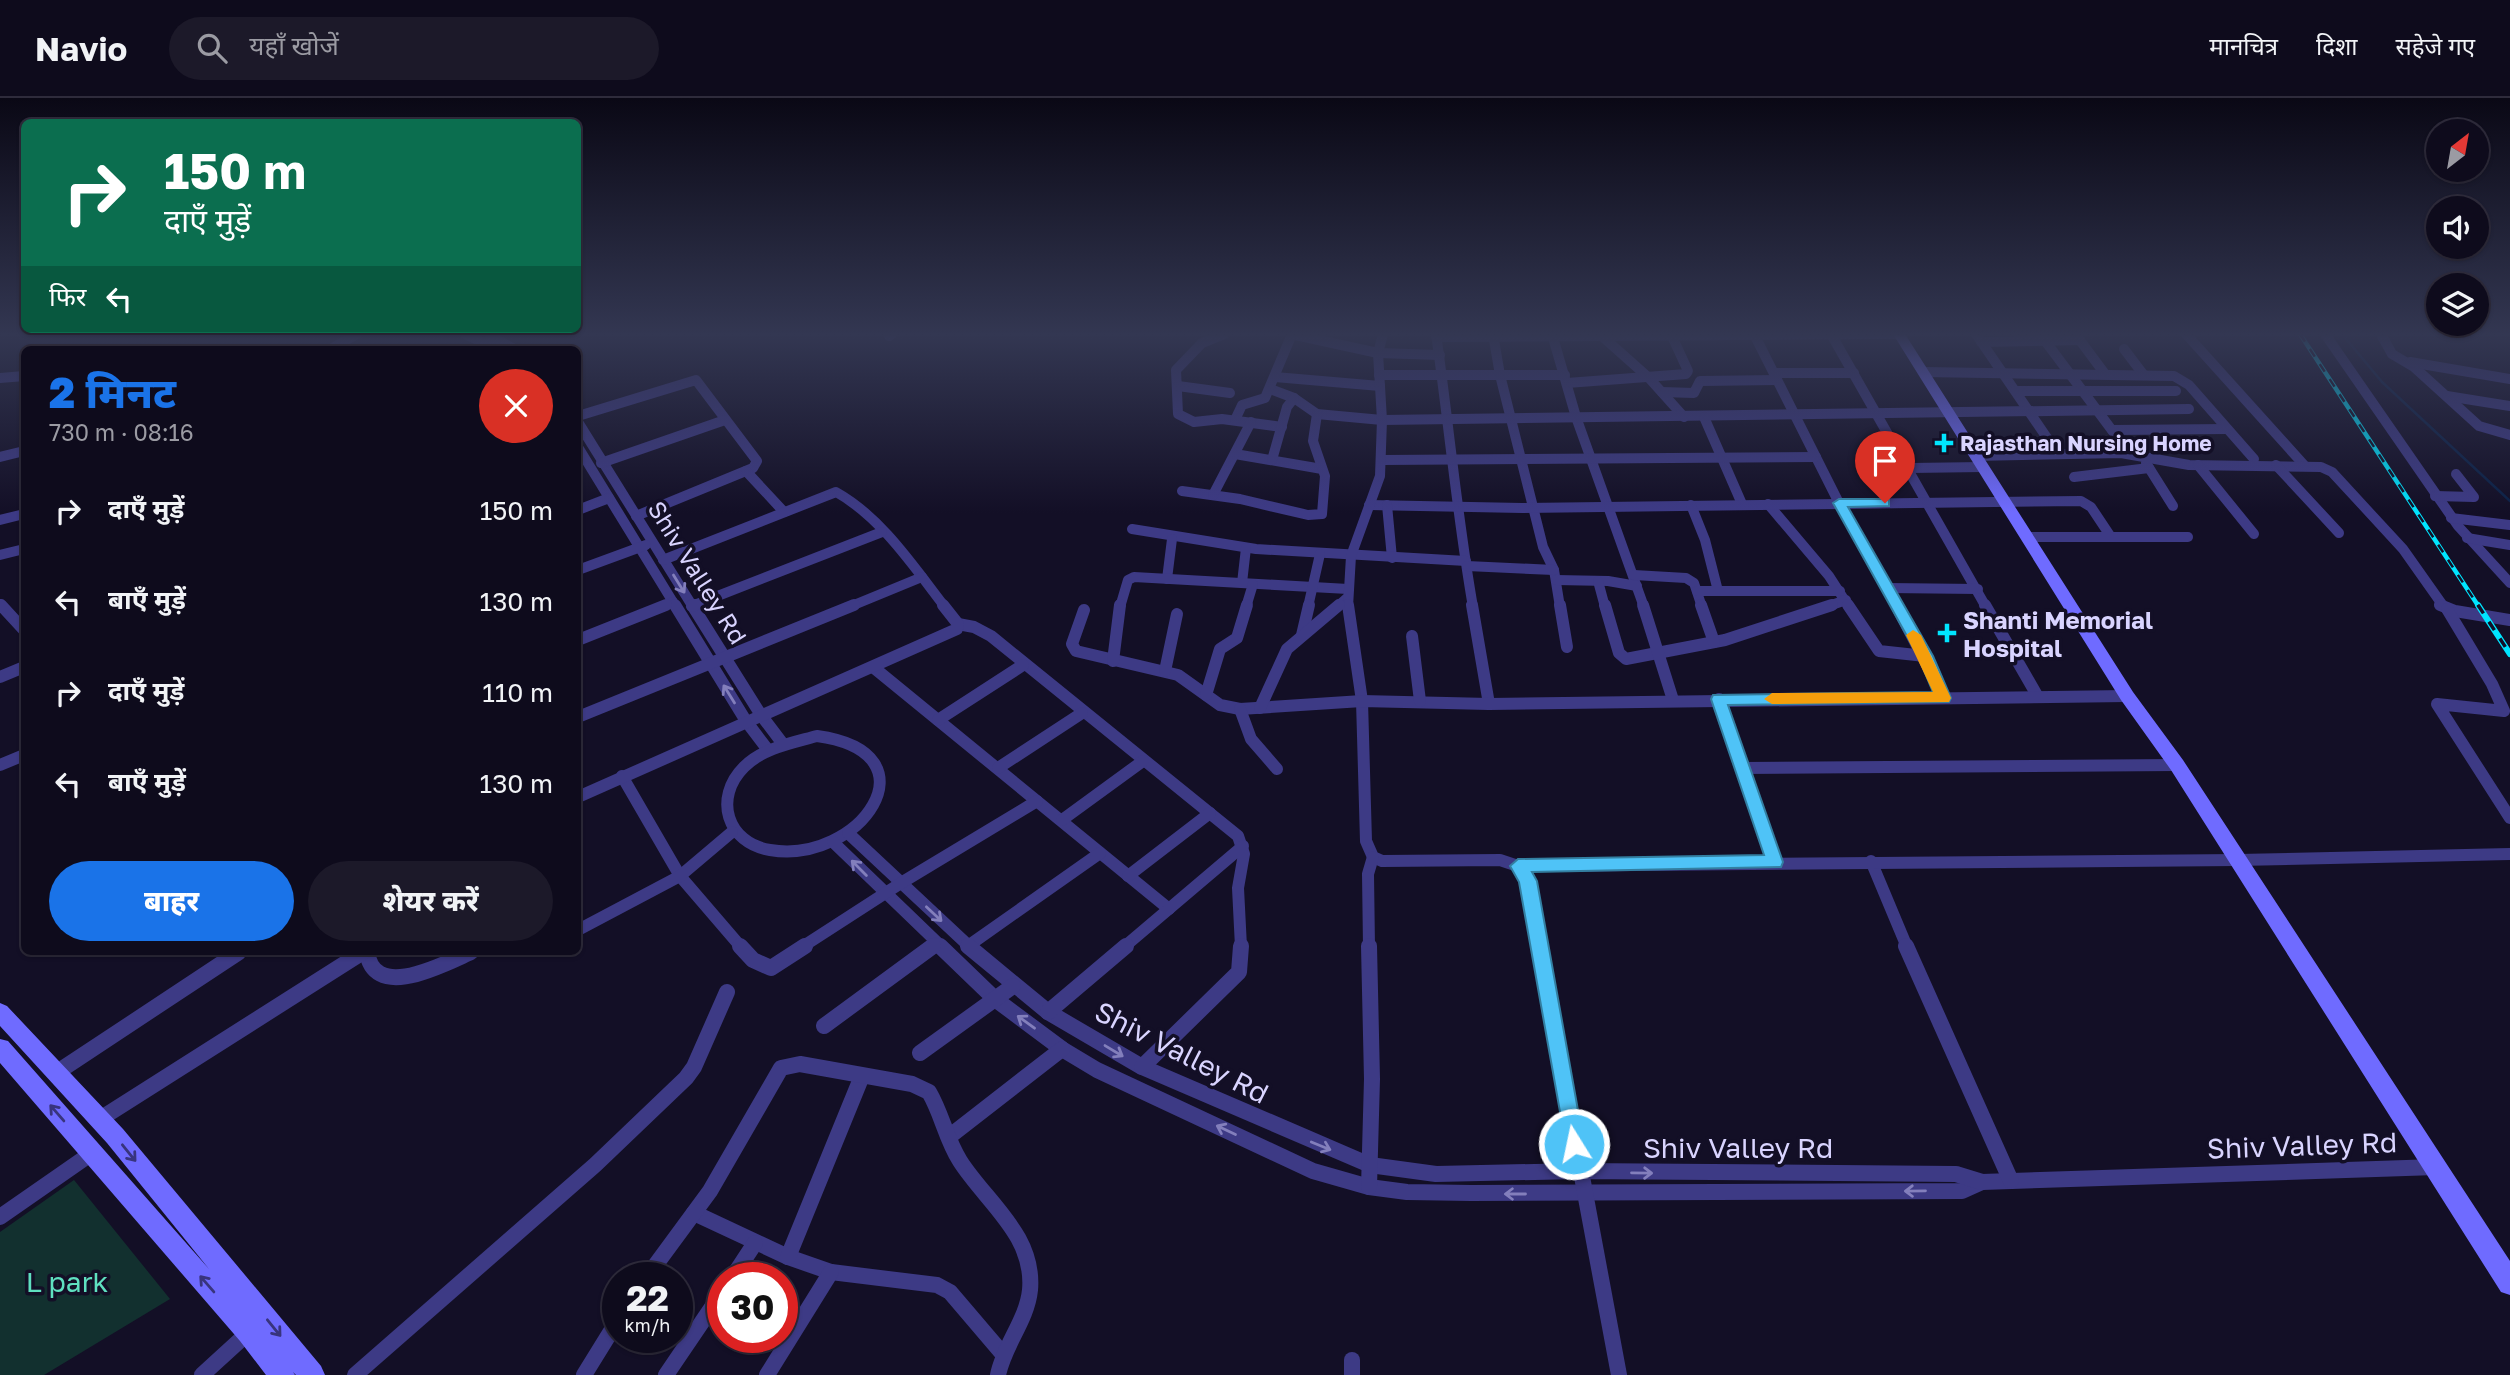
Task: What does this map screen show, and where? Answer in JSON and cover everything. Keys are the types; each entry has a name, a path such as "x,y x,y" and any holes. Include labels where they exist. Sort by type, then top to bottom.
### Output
{"street":[{"path":"581,415 648,394"},
{"path":"636,516 756,466 757,461 707,394"},
{"path":"1178,394 1177,407 1184,419 1194,422 1235,420 1282,427"},
{"path":"1235,420 1242,405 1262,400 1267,394"},
{"path":"1282,394 1294,398 1317,414 1382,420 2189,409"},
{"path":"1369,1187 1368,874 1373,857 1366,841 1362,701 1348,593 1351,556 1359,527 1376,491 1382,460 1380,394"},
{"path":"1443,394 1454,461 1456,508 1489,704"},
{"path":"1505,394 1543,547 1555,575 1567,647"},
{"path":"1570,394 1607,505 1636,580 1673,700"},
{"path":"1663,394 1684,417"},
{"path":"1784,394 1839,503 1925,656 1944,698"},
{"path":"1866,394 2038,697"},
{"path":"1936,394 2127,696 2177,765 2510,1283"},
{"path":"2018,394 2058,454"},
{"path":"2084,394 2112,430 2149,468 2173,506"},
{"path":"2142,394 2171,430"},
{"path":"2195,394 2254,459"},
{"path":"2240,394 2305,466"},
{"path":"2370,394 2451,518 2466,538 2510,583"},
{"path":"2444,394 2479,426 2510,435"},
{"path":"2447,396 2510,406"},
{"path":"1272,460 1287,407 1294,398"},
{"path":"1182,491 1318,516 1324,512 1325,506 1322,470 1313,441 1317,414"},
{"path":"1704,417 1742,504"},
{"path":"601,463 725,420"},
{"path":"1213,495 1251,422"},
{"name":"Shiv Valley Rd","path":"581,427 761,715 783,744"},
{"path":"2112,430 2227,429"},
{"path":"0,457 21,452"},
{"name":"Shiv Valley Rd","path":"581,452 746,721 768,750"},
{"path":"1910,468 2058,454 2099,453 2134,454 2198,465 2305,466 2332,472 2403,549 2437,602 2447,609 2492,684 2504,710 2437,704 2510,818"},
{"path":"2099,453 2114,474"},
{"path":"1235,454 1322,470"},
{"path":"1382,460 1816,457"},
{"path":"2198,465 2254,534"},
{"path":"2276,465 2339,533"},
{"path":"2074,477 2149,468"},
{"path":"746,471 784,512"},
{"path":"2435,496 2474,497 2455,474"},
{"path":"663,559 836,492 845,496 882,532 958,624 983,631 1238,836 1243,846 1238,888 1242,962 1239,972 1142,1068"},
{"path":"581,509 609,498"},
{"path":"1369,505 1534,508 2081,501 2091,507 2112,537"},
{"path":"1768,504 1843,596 1880,651 1925,656"},
{"path":"1387,505 1392,558"},
{"path":"1691,505 1705,540 1718,591"},
{"path":"0,520 21,515"},
{"path":"2451,518 2510,525"},
{"path":"1132,529 1172,539 1246,548 1467,564 1598,580 1686,578 1694,583 1714,642"},
{"path":"692,606 882,532"},
{"path":"2029,537 2188,537"},
{"path":"2466,538 2510,545"},
{"path":"1167,579 1172,539"},
{"path":"581,569 653,542"},
{"path":"1206,695 1220,649 1237,638 1247,583 1246,548"},
{"path":"0,555 21,550"},
{"path":"1301,635 1320,554"},
{"path":"1113,661 1120,606 1128,580 1134,577 1247,583 1348,593"},
{"path":"581,716 922,578"},
{"path":"1598,580 1622,657 1632,659 1714,642 1843,596"},
{"path":"1887,588 1978,589"},
{"path":"1697,591 1843,596"},
{"path":"1260,708 1279,661 1301,635 1348,593"},
{"path":"581,639 673,602"},
{"path":"2447,609 2510,620"},
{"path":"1084,610 1073,648 1113,661 1178,675 1220,705 1240,709 1362,701 1489,704 1719,699 2127,696"},
{"path":"3,611 21,627"},
{"path":"1166,671 1177,614"},
{"path":"581,796 953,632 958,624"},
{"path":"1412,636 1420,701"},
{"path":"938,720 1023,665"},
{"path":"873,667 1169,909"},
{"path":"0,677 21,668"},
{"path":"1719,699 1774,862"},
{"path":"1240,709 1251,739 1277,769"},
{"path":"998,768 1082,713"},
{"path":"817,736 835,737 860,747 878,767 879,794 869,814 848,833 833,842 807,851 784,853 751,846 732,832 724,812 730,783 741,769 768,750 817,736"},
{"path":"0,765 21,756"},
{"path":"1062,820 1143,761"},
{"path":"1741,768 2177,765"},
{"path":"622,776 680,876 753,960 771,968 901,883 1037,801"},
{"path":"1128,876 1210,813"},
{"path":"581,928 680,876 732,832"},
{"name":"Shiv Valley Rd","path":"848,833 968,946 1013,986 1048,1012 1142,1068 1370,1166 1436,1174 1578,1171 1956,1174 1982,1182 2436,1167"},
{"name":"Shiv Valley Rd","path":"833,842 995,999 1062,1049 1097,1070 1314,1171 1369,1187 1408,1192 1583,1194"},
{"path":"1048,1012 1243,846"},
{"path":"968,946 1100,853"},
{"path":"1373,857 1392,862 1500,860 1518,866 2238,860 2510,854"},
{"path":"1871,861 1930,1002 2011,1181"},
{"path":"1518,866 1528,881 1578,1171 1619,1375"},
{"path":"824,1026 937,943"},
{"path":"56,1073 234,955"},
{"path":"100,1119 360,955"},
{"path":"366,955 370,968 388,977 422,972 464,955"},
{"path":"920,1053 1013,986"},
{"path":"355,1375 594,1165 686,1078 727,992"},
{"path":"0,1012 100,1119 312,1375"},
{"path":"0,1048 249,1332 282,1375"},
{"path":"950,1136 1062,1049"},
{"path":"658,1262 694,1213 782,1068 800,1065 923,1088 936,1104 959,1159 1019,1237 1027,1253 1030,1291 1023,1315 1002,1353 998,1375"},
{"path":"788,1257 862,1076"},
{"path":"0,1217 92,1153"},
{"path":"1583,1194 1962,1191 1982,1182"},
{"path":"694,1213 755,1243 831,1272 894,1282 937,1285 950,1292 1002,1353"},
{"path":"743,1262 755,1243"},
{"path":"767,1375 831,1272"},
{"path":"666,1375 707,1315"},
{"path":"202,1375 249,1332"},
{"path":"584,1375 602,1346"}],"green space":[{"name":"L park","path":"74,1180 170,1299 44,1375 0,1375 0,1232"}],"waterway":[{"path":"2394,394 2510,501"}],"railway":[{"path":"2339,394 2479,607"},
{"path":"2478,605 2510,654"}],"slow traffic":[{"path":"1772,699 1944,698 1913,635"}],"place":[{"name":"Rajasthan Nursing Home","path":"1944,443"},
{"name":"Shanti Memorial Hospital","path":"1947,633"}],"route":[{"path":"1574,1144 1528,881 1518,866 1774,862 1719,699 1944,698 1925,656 1839,503 1885,503"}]}
